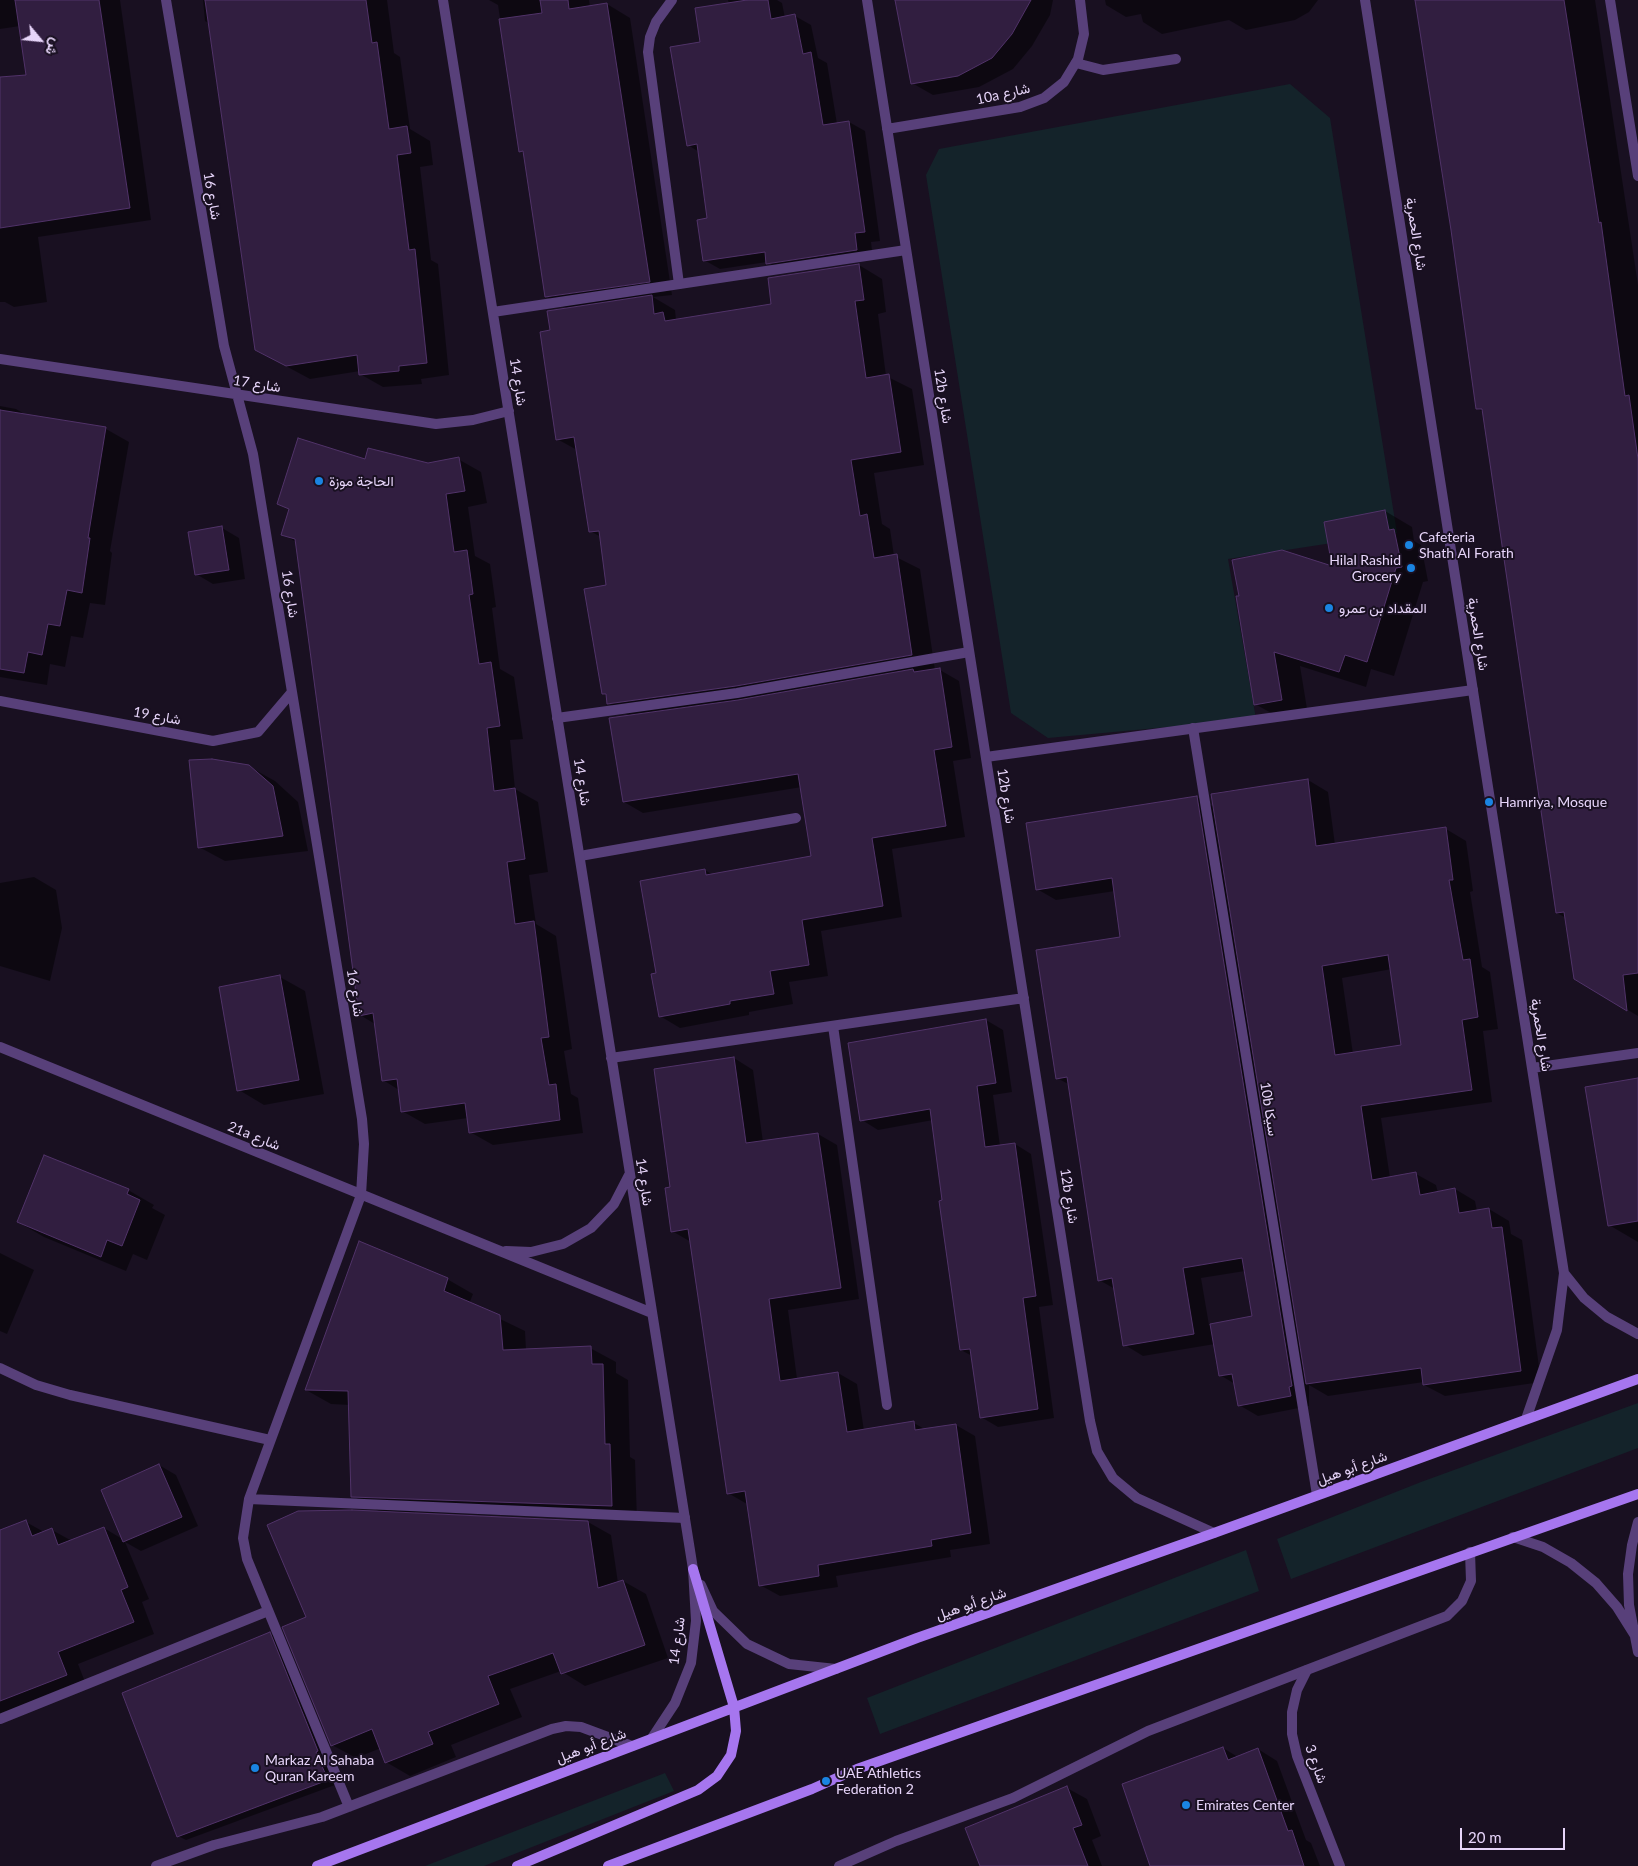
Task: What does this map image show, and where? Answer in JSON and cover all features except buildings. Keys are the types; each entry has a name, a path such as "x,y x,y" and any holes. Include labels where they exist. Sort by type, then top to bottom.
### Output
{"main road":[{"name":"شارع أبو هيل","path":"317,1866 917,1638 1214,1533 1638,1379"},
{"path":"608,1866 812,1789 857,1769 1638,1494"},
{"path":"517,1866 698,1790 718,1776 731,1755 736,1731 734,1707 693,1569"}],"street":[{"name":"شارع 16","path":"166,0 224,346 253,454 362,1119 364,1144 361,1195 249,1499 243,1538 247,1559 349,1807"},
{"name":"شارع 14","path":"443,0 693,1569 696,1621 691,1663 676,1702 652,1738"},
{"path":"672,0 656,22 650,37 648,52 679,284"},
{"name":"12b شارع","path":"867,0 1090,1421 1097,1451 1113,1478 1137,1498 1214,1533"},
{"name":"10a شارع","path":"887,130 1020,107 1044,98 1064,82 1076,63 1084,34 1080,0"},
{"name":"شارع الحمرية","path":"1365,0 1564,1273 1557,1330 1526,1419"},
{"path":"1610,0 1638,176"},
{"path":"1076,63 1103,70 1176,59"},
{"path":"493,312 906,250"},
{"name":"شارع 17","path":"0,359 436,424 473,420 509,411"},
{"path":"558,718 737,693 969,652"},
{"path":"986,757 1473,690"},
{"name":"شارع 19","path":"0,702 213,740 258,732 292,692"},
{"name":"10b سيكا","path":"1193,728 1318,1495"},
{"path":"580,856 796,818"},
{"path":"611,1058 1024,998"},
{"path":"833,1026 887,1405"},
{"name":"21a شارع","path":"0,1047 652,1313"},
{"path":"1532,1068 1638,1053"},
{"name":"21a شارع","path":"498,1251 531,1252 555,1246 591,1228 614,1204 629,1175"},
{"name":"شارع الحمرية","path":"1564,1273 1584,1298 1607,1317 1638,1334"},
{"path":"0,1368 36,1385 70,1395 270,1440"},
{"path":"249,1499 685,1518"},
{"path":"1638,1522 1632,1545 1628,1574 1629,1605 1638,1652"},
{"path":"1513,1537 1544,1547 1584,1573 1596,1583 1617,1607 1634,1634"},
{"path":"839,1866 896,1842 1013,1798 1148,1731 1447,1616 1462,1601 1471,1581 1470,1552"},
{"name":"شارع 14","path":"693,1569 713,1611 747,1644 789,1664 836,1669"},
{"path":"0,1719 268,1611"},
{"name":"شارع 3","path":"1307,1670 1296,1690 1292,1712 1292,1734 1297,1756 1340,1866"},
{"path":"156,1866 214,1845 295,1825 349,1807 552,1729 566,1726 581,1727 632,1746"}],"shaded area":[{"path":"1290,84 1330,118 1397,533 1228,559 1256,719 1048,738 1011,713 926,175 939,149"},
{"path":"1638,1403 1638,1448 1291,1579 1277,1539 1421,1482"},
{"path":"1246,1550 1259,1591 880,1734 867,1698"},
{"path":"665,1773 674,1791 484,1866 425,1866"}],"place":[{"name":"الحاجة موزة","path":"319,481"},
{"name":"Cafeteria Shath Al Forath","path":"1409,545"},
{"name":"Hilal Rashid Grocery","path":"1411,568"},
{"name":"المقداد بن عمرو","path":"1329,608"},
{"name":"Hamriya, Mosque","path":"1489,802"},
{"name":"Markaz Al Sahaba Quran Kareem","path":"255,1768"},
{"name":"UAE Athletics Federation 2","path":"826,1781"},
{"name":"Emirates Center","path":"1186,1805"}]}
